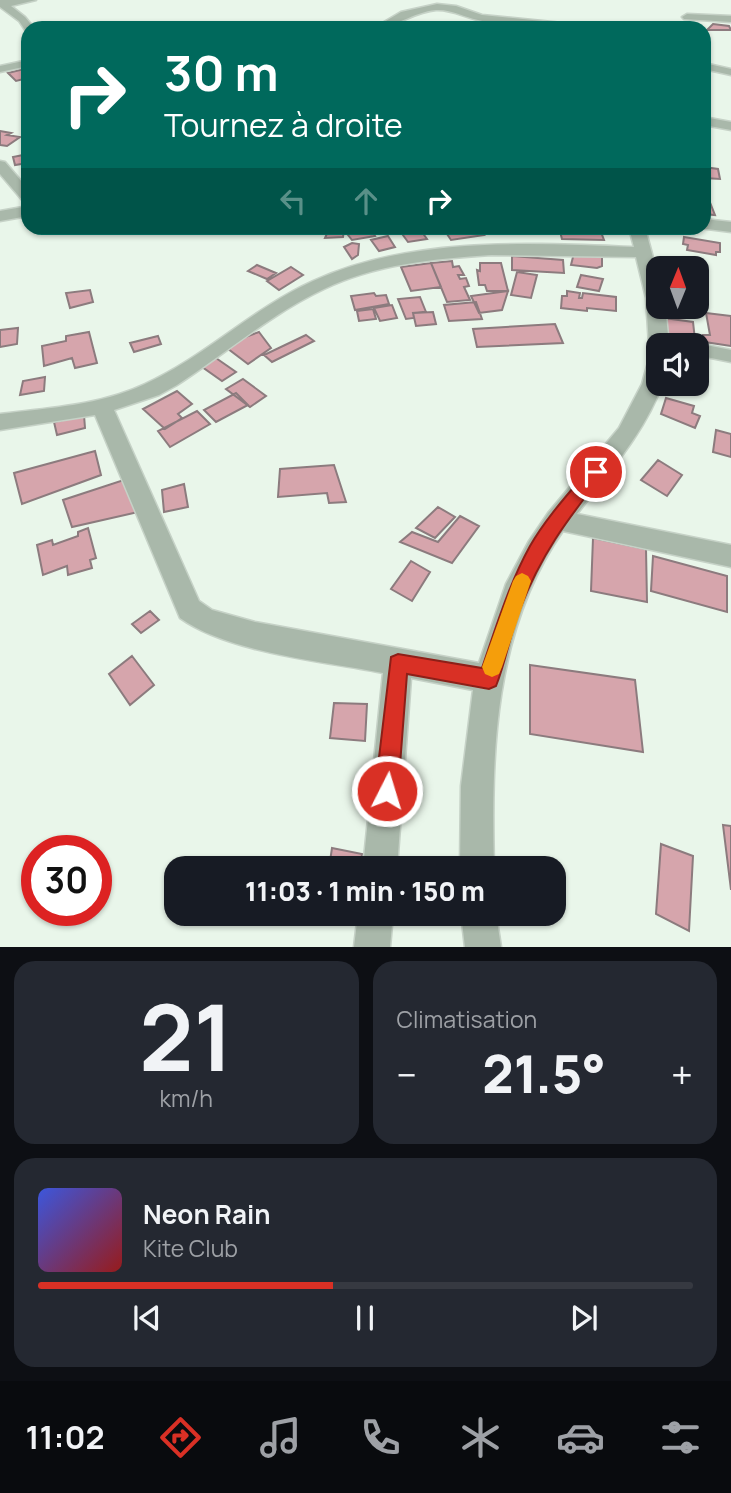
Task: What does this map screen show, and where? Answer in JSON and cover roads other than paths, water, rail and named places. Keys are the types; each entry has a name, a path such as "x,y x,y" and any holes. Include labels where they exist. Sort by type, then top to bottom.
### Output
{"street":[{"path":"1,4 31,0"},
{"path":"1,4 24,21"},
{"path":"390,21 427,8 450,8 480,18 511,21"},
{"path":"475,21 480,18"},
{"path":"686,18 731,19"},
{"path":"0,69 21,64"},
{"path":"711,68 731,72"},
{"path":"711,122 731,126"},
{"path":"0,165 21,190"},
{"path":"0,216 21,212"},
{"path":"711,225 731,227"},
{"path":"639,235 661,333"},
{"path":"0,422 101,405 128,398 169,381 244,329 325,281 354,271 406,259 532,249 643,252"},
{"path":"709,352 731,356"},
{"path":"477,856 481,726 489,679 523,580 537,551 557,520 629,433 649,396"},
{"path":"101,405 190,608 205,621 256,635 489,679"},
{"path":"557,520 731,556"},
{"path":"381,856 398,663"},
{"path":"372,947 375,926"},
{"path":"480,926 482,947"}]}
